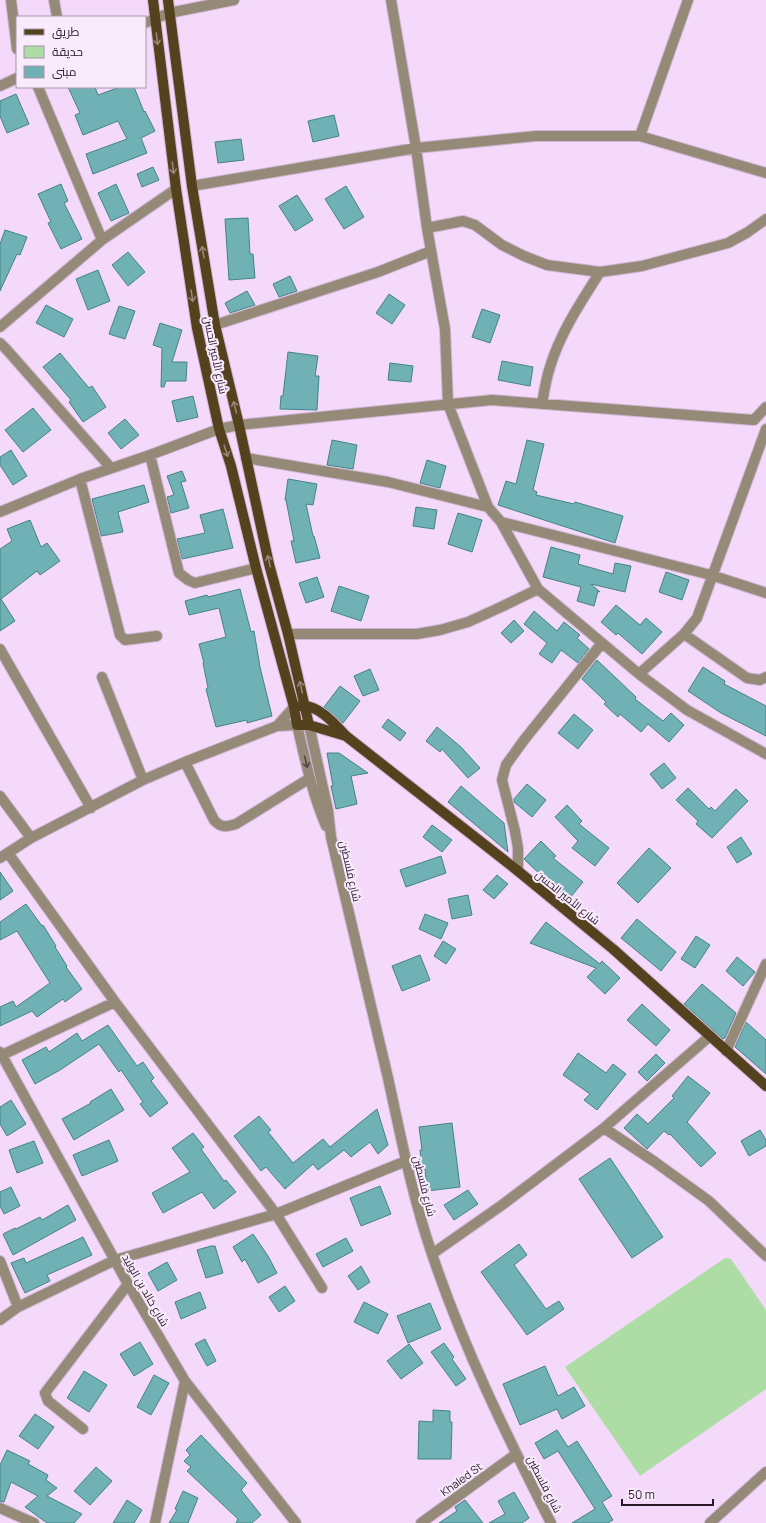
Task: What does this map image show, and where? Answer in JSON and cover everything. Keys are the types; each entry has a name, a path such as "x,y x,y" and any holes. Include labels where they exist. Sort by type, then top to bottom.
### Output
{"main road":[{"name":"شارع الأمير الحسن","path":"153,0 176,189 197,328 219,429 231,466 256,568 294,707 297,725 309,725 346,736"},
{"name":"شارع الأمير الحسن","path":"168,0 192,186 215,325 309,725"},
{"name":"شارع الأمير الحسن","path":"305,705 321,713 337,726 346,736 518,871 613,949 766,1086"},
{"path":"294,707 305,705"}],"street":[{"path":"11,0 16,41"},
{"path":"54,0 57,16"},
{"path":"146,22 169,13 234,0"},
{"path":"391,0 416,148 427,228 445,329 448,404 488,507 501,522 538,589 639,674 687,710 765,756"},
{"path":"640,136 688,0"},
{"path":"0,86 16,78"},
{"path":"38,88 102,240"},
{"path":"192,186 416,148 536,136 640,136 766,172"},
{"path":"0,327 102,240 176,189"},
{"path":"427,228 463,221 475,225 502,245 547,265 600,272 642,266 728,243 748,232 766,219"},
{"path":"215,325 378,272 431,251"},
{"path":"542,404 549,368 559,342 577,308 600,272"},
{"path":"0,344 7,350 111,468"},
{"path":"0,512 80,479 219,429 239,425 492,400 766,422"},
{"path":"754,420 766,407"},
{"path":"639,674 684,634 697,618 766,429"},
{"path":"150,455 179,573 195,583 256,568"},
{"path":"246,458 388,482 488,507"},
{"path":"80,479 120,635 125,640 157,636"},
{"path":"501,522 712,575 766,593"},
{"path":"288,634 417,634 440,630 468,622 538,589"},
{"path":"684,634 747,678 760,680 766,677"},
{"path":"518,871 518,848 502,780 506,765 524,740 602,643"},
{"path":"0,649 91,808"},
{"path":"102,677 143,780"},
{"path":"277,726 294,707"},
{"path":"297,725 277,726 143,780 31,838 4,856 276,1214 322,1288"},
{"name":"شارع فلسطين","path":"297,725 310,778 321,813 331,837"},
{"name":"شارع فلسطين","path":"309,725 328,810 331,837 406,1161 421,1219 432,1254 462,1335 516,1454 551,1523"},
{"path":"185,762 214,820 219,825 226,827 236,824 310,778"},
{"path":"0,796 31,838"},
{"path":"726,1051 766,964"},
{"path":"1,1053 115,1002"},
{"path":"432,1254 502,1205 604,1128 710,1036"},
{"name":"شارع خالد بن الوليد","path":"1,1053 128,1284 185,1381 296,1523"},
{"path":"604,1128 709,1201 766,1256"},
{"path":"0,1320 18,1307 115,1260 276,1214 406,1161"},
{"path":"0,1261 18,1307"},
{"path":"83,1429 48,1401 45,1393 128,1284"},
{"path":"155,1523 185,1381"},
{"name":"Khaled St","path":"421,1523 516,1454"},
{"path":"710,1523 721,1520 766,1472"},
{"path":"0,1508 33,1523"}],"green space":[{"path":"725,1258 731,1259 766,1310 766,1389 640,1476 565,1367"}],"building":[{"path":"68,88 95,88 98,95 117,88 134,88 144,112 145,111 155,131 141,138 147,153 93,174 86,154 127,139 118,121 83,135 75,115 80,113"},
{"path":"16,94 29,124 7,133 0,116 0,101"},
{"path":"334,115 339,136 313,142 308,121"},
{"path":"241,139 244,160 218,163 215,142"},
{"path":"153,167 159,180 142,187 137,174"},
{"path":"61,184 68,201 64,203 82,239 61,249 48,223 51,222 38,194"},
{"path":"116,184 129,213 111,221 98,193"},
{"path":"346,186 364,217 344,229 325,199"},
{"path":"297,195 313,220 295,231 279,206"},
{"path":"248,218 250,254 253,254 255,278 229,280 225,219"},
{"path":"5,230 27,237 20,255 17,254 0,291 0,244"},
{"path":"128,252 145,272 128,286 112,265"},
{"path":"98,270 110,301 88,310 76,279"},
{"path":"290,276 297,291 279,297 273,284"},
{"path":"247,291 255,305 230,313 225,303"},
{"path":"389,294 405,305 392,324 376,313"},
{"path":"46,305 73,319 64,337 36,323"},
{"path":"119,306 135,311 125,339 109,334"},
{"path":"482,309 500,315 490,343 472,337"},
{"path":"160,323 182,330 172,362 187,362 186,381 166,381 164,387 161,387 162,348 153,345"},
{"path":"288,352 318,356 315,376 319,376 317,410 280,409"},
{"path":"60,353 89,388 92,386 106,407 83,422 69,402 71,400 43,367"},
{"path":"502,361 533,367 530,386 498,380"},
{"path":"390,363 413,366 411,382 388,380"},
{"path":"193,396 198,417 177,422 172,401"},
{"path":"33,408 51,430 23,452 5,430"},
{"path":"125,419 139,435 121,449 108,433"},
{"path":"332,440 357,445 353,469 327,465"},
{"path":"527,440 544,444 533,490 537,492 536,495 574,504 575,502 623,516 615,543 498,505 506,481 516,484"},
{"path":"11,450 27,476 13,485 0,465 0,457"},
{"path":"427,460 446,466 440,488 420,483"},
{"path":"182,471 186,481 181,482 189,508 171,513 167,497 174,495 167,476"},
{"path":"288,479 317,484 313,505 306,504 313,536 320,558 296,563 291,541 294,541 285,500"},
{"path":"144,485 149,502 118,512 123,532 101,536 92,499"},
{"path":"416,507 437,510 434,529 413,526"},
{"path":"223,509 233,548 182,559 177,539 205,533 200,515"},
{"path":"458,513 482,520 472,552 448,544"},
{"path":"30,520 41,547 47,543 60,561 40,575 37,571 1,599 15,621 0,631 0,549 12,541 7,529"},
{"path":"551,547 580,555 578,564 613,574 615,563 631,566 625,592 591,584 600,592 598,591 594,606 577,601 581,587 543,577"},
{"path":"666,572 689,580 682,600 659,592"},
{"path":"317,577 324,597 306,603 299,583"},
{"path":"339,586 369,596 361,621 331,611"},
{"path":"240,589 251,632 254,631 260,667 272,716 247,723 247,720 216,727 206,689 208,688 199,644 226,637 219,608 189,615 185,601"},
{"path":"616,605 640,625 646,618 662,632 642,654 618,633 616,635 601,622"},
{"path":"534,611 557,631 564,622 580,635 577,638 589,649 578,663 561,650 552,663 539,654 547,643 524,624"},
{"path":"514,620 524,631 511,643 501,633"},
{"path":"597,660 636,697 635,699 663,721 671,713 684,725 669,742 648,724 641,732 620,714 618,717 604,704 606,702 582,679"},
{"path":"703,667 725,681 724,684 766,706 766,736 721,713 688,691"},
{"path":"370,669 379,690 363,696 354,676"},
{"path":"340,686 360,701 343,723 324,707"},
{"path":"574,714 593,730 578,749 558,733"},
{"path":"388,719 406,733 400,741 382,727"},
{"path":"437,727 461,747 480,768 468,778 442,749 440,752 426,741"},
{"path":"327,753 339,753 368,773 351,776 357,804 336,809 331,786 333,786"},
{"path":"664,763 676,778 662,789 650,774"},
{"path":"527,784 546,800 532,817 514,802 514,799"},
{"path":"461,786 504,823 508,852 448,802"},
{"path":"688,788 709,809 711,807 715,811 736,789 748,801 712,838 696,824 698,821 676,800"},
{"path":"567,805 582,821 579,824 609,848 595,866 572,848 578,841 555,817"},
{"path":"432,825 452,840 442,852 423,837"},
{"path":"741,837 752,854 737,863 727,847"},
{"path":"541,841 556,856 553,858 583,882 569,899 524,859"},
{"path":"649,848 671,868 638,903 617,883"},
{"path":"441,856 446,873 406,887 400,870"},
{"path":"0,872 13,891 0,900"},
{"path":"497,875 508,884 494,899 483,890"},
{"path":"468,895 472,915 452,919 448,899"},
{"path":"26,904 42,926 43,925 67,966 66,967 82,989 65,1002 63,999 37,1017 32,1011 0,1026 0,1007 13,1001 16,1007 50,983 17,931 0,940 0,922"},
{"path":"425,914 448,923 441,939 419,929"},
{"path":"637,919 676,952 661,971 621,938"},
{"path":"546,922 600,964 602,961 620,978 605,994 587,977 596,968 530,943"},
{"path":"696,936 710,945 695,968 681,959"},
{"path":"443,941 456,949 446,964 434,956"},
{"path":"420,955 430,980 402,991 392,966"},
{"path":"737,957 755,972 743,986 726,971"},
{"path":"702,984 736,1013 725,1038 723,1039 684,1004"},
{"path":"642,1004 670,1030 656,1046 627,1020"},
{"path":"746,1022 766,1040 766,1074 735,1047"},
{"path":"108,1025 137,1066 143,1062 154,1078 151,1081 168,1103 150,1117 140,1104 143,1102 121,1070 119,1072 99,1044 60,1070 35,1084 22,1060 46,1047 49,1052 77,1033 82,1041"},
{"path":"578,1053 606,1073 613,1064 626,1074 597,1110 584,1100 590,1094 563,1075"},
{"path":"656,1054 665,1063 647,1081 638,1072"},
{"path":"688,1076 710,1093 687,1122 716,1153 701,1167 670,1134 669,1135 664,1131 647,1149 624,1128 637,1114 648,1124 674,1098 672,1096"},
{"path":"111,1089 124,1110 74,1140 62,1119 91,1103 90,1102"},
{"path":"11,1100 26,1124 7,1136 0,1124 0,1107"},
{"path":"377,1109 388,1145 378,1154 370,1142 351,1157 344,1150 318,1170 313,1164 285,1189 266,1167 261,1171 234,1136 259,1116 271,1130 268,1132 293,1163 323,1139 330,1147"},
{"path":"452,1123 460,1187 427,1191 425,1169 422,1169 420,1150 422,1150 419,1127"},
{"path":"760,1130 766,1140 766,1146 749,1156 741,1141"},
{"path":"193,1133 204,1147 201,1149 224,1181 226,1180 236,1192 214,1209 202,1192 163,1213 152,1193 190,1172 172,1148"},
{"path":"109,1140 118,1161 82,1176 73,1155"},
{"path":"34,1141 43,1163 17,1173 9,1150"},
{"path":"610,1158 663,1237 632,1258 579,1179"},
{"path":"380,1186 391,1214 361,1226 350,1198"},
{"path":"11,1187 20,1206 4,1214 0,1206 0,1192"},
{"path":"468,1190 478,1204 454,1220 444,1205"},
{"path":"68,1205 76,1220 13,1255 3,1234 40,1217 42,1220"},
{"path":"253,1234 268,1256 277,1273 258,1283 245,1259 242,1262 233,1247"},
{"path":"83,1237 92,1255 47,1275 50,1281 25,1293 11,1263 24,1258 26,1263"},
{"path":"346,1238 353,1251 323,1267 316,1254"},
{"path":"519,1244 527,1255 514,1265 546,1309 559,1301 564,1309 527,1335 481,1272"},
{"path":"215,1246 223,1273 206,1278 197,1250"},
{"path":"167,1262 177,1280 158,1291 148,1273"},
{"path":"361,1266 370,1282 358,1290 348,1276"},
{"path":"285,1286 295,1301 279,1312 269,1297"},
{"path":"200,1292 206,1308 181,1319 175,1302"},
{"path":"364,1302 388,1314 378,1334 354,1322"},
{"path":"430,1303 441,1329 408,1343 397,1316"},
{"path":"205,1339 216,1361 207,1366 195,1344"},
{"path":"140,1342 153,1364 134,1376 120,1354"},
{"path":"444,1343 454,1357 452,1359 466,1379 456,1386 431,1352"},
{"path":"409,1344 423,1363 401,1379 387,1361"},
{"path":"545,1366 558,1396 574,1387 585,1406 562,1419 557,1409 520,1425 503,1384"},
{"path":"84,1371 107,1385 89,1412 67,1398"},
{"path":"154,1375 169,1383 151,1415 137,1407"},
{"path":"433,1410 450,1411 450,1422 452,1422 451,1459 418,1459 419,1421 433,1422"},
{"path":"35,1414 54,1427 38,1449 19,1436"},
{"path":"557,1430 568,1447 577,1441 612,1496 602,1502 613,1520 608,1523 572,1523 595,1509 558,1451 544,1459 535,1443"},
{"path":"201,1435 247,1483 241,1490 261,1515 252,1523 236,1523 238,1519 187,1471 191,1467 184,1461 190,1455 186,1450"},
{"path":"7,1450 30,1461 28,1464 48,1475 46,1480 57,1488 47,1496 82,1514 74,1523 47,1523 25,1507 38,1496 11,1482 4,1502 0,1502 0,1465"},
{"path":"96,1467 112,1481 90,1505 74,1491"},
{"path":"183,1491 198,1498 188,1523 169,1523 177,1510 175,1509"},
{"path":"514,1492 529,1518 522,1523 489,1523 505,1514 498,1501"},
{"path":"127,1500 142,1510 134,1523 113,1523"},
{"path":"465,1500 483,1523 439,1523 457,1511 455,1507"}]}
